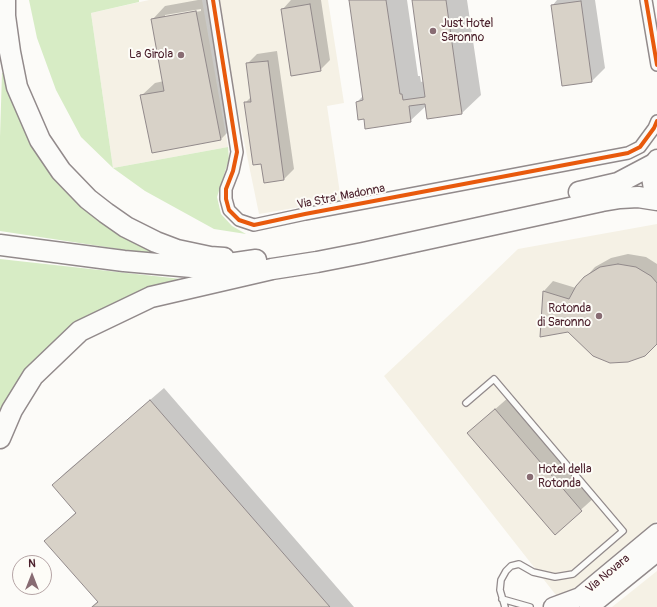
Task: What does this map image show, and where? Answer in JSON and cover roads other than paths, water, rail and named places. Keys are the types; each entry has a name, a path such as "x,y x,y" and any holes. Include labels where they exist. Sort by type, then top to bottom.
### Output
{"highway":[{"path":"5,0 10,52 17,87 40,140 61,171 88,199 126,227 156,242 177,250 210,257 270,264"},
{"path":"0,438 12,410 33,376 80,331 151,297 309,252 618,183 655,161"},
{"path":"2,246 131,262 238,270 270,264 317,262 602,201 620,198 657,199"}],"main road":[{"path":"655,161 651,176 652,189 657,199"},
{"name":"Via Novara","path":"553,607 580,597 657,534"},
{"name":"Via Novara","path":"589,607 657,552"}],"street":[{"name":"Via Stra' Madonna","path":"213,0 237,152 233,171 226,189 226,199 229,210 239,220 254,225 628,153 640,147 654,128 657,120"},
{"path":"646,0 657,65"}],"lane":[{"path":"466,403 494,380 623,531 573,574 555,577 533,572 519,564 511,566 501,580 500,590 505,607"},
{"path":"502,599 530,607"}],"place":[{"name":"Just Hotel Saronno","path":"433,31"},
{"name":"La Girola","path":"181,55"},
{"name":"Rotonda di Saronno","path":"599,316"},
{"name":"Hotel della Rotonda","path":"530,477"}]}
